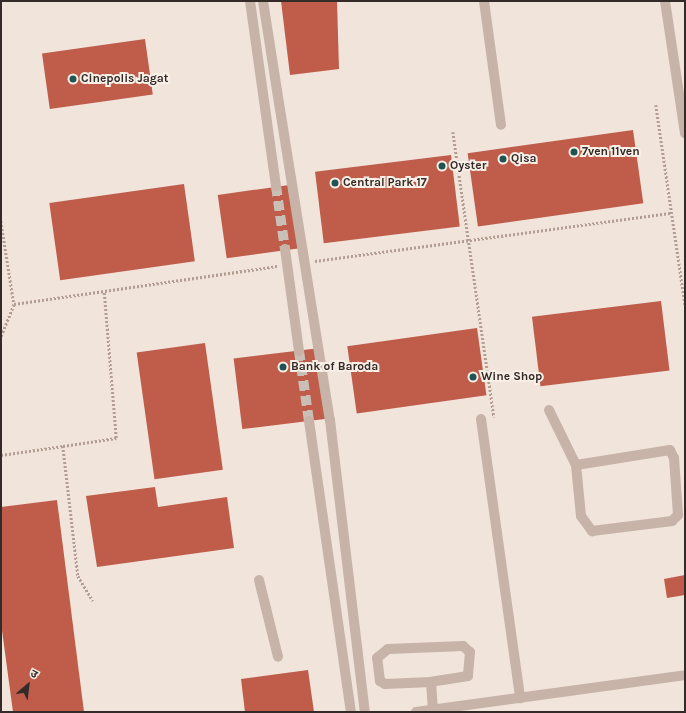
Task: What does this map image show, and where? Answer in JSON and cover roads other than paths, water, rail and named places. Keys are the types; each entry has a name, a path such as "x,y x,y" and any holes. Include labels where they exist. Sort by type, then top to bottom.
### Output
{"street":[{"path":"250,1 276,186"},
{"path":"263,1 330,420 365,712"},
{"path":"484,1 501,125"},
{"path":"665,1 685,134"},
{"path":"285,249 299,351"},
{"path":"549,410 576,465 581,516 592,531 672,521 678,515 674,458 670,450 576,465"},
{"path":"481,419 520,698"},
{"path":"309,421 351,712"},
{"path":"259,580 278,657"},
{"path":"463,646 470,652 468,676 430,682 385,684 380,681 378,658 388,649 463,646"},
{"path":"416,712 685,675"},
{"path":"430,682 433,710"}],"tunnel":[{"path":"276,186 285,249"},
{"path":"299,351 309,421"}],"place":[{"name":"Cinepolis Jagat","path":"73,79"},
{"name":"7ven 11ven","path":"574,152"},
{"name":"Qisa","path":"503,159"},
{"name":"Oyster","path":"442,166"},
{"name":"Central Park 17","path":"335,183"},
{"name":"Bank of Baroda","path":"283,367"},
{"name":"Wine Shop","path":"473,377"}]}
